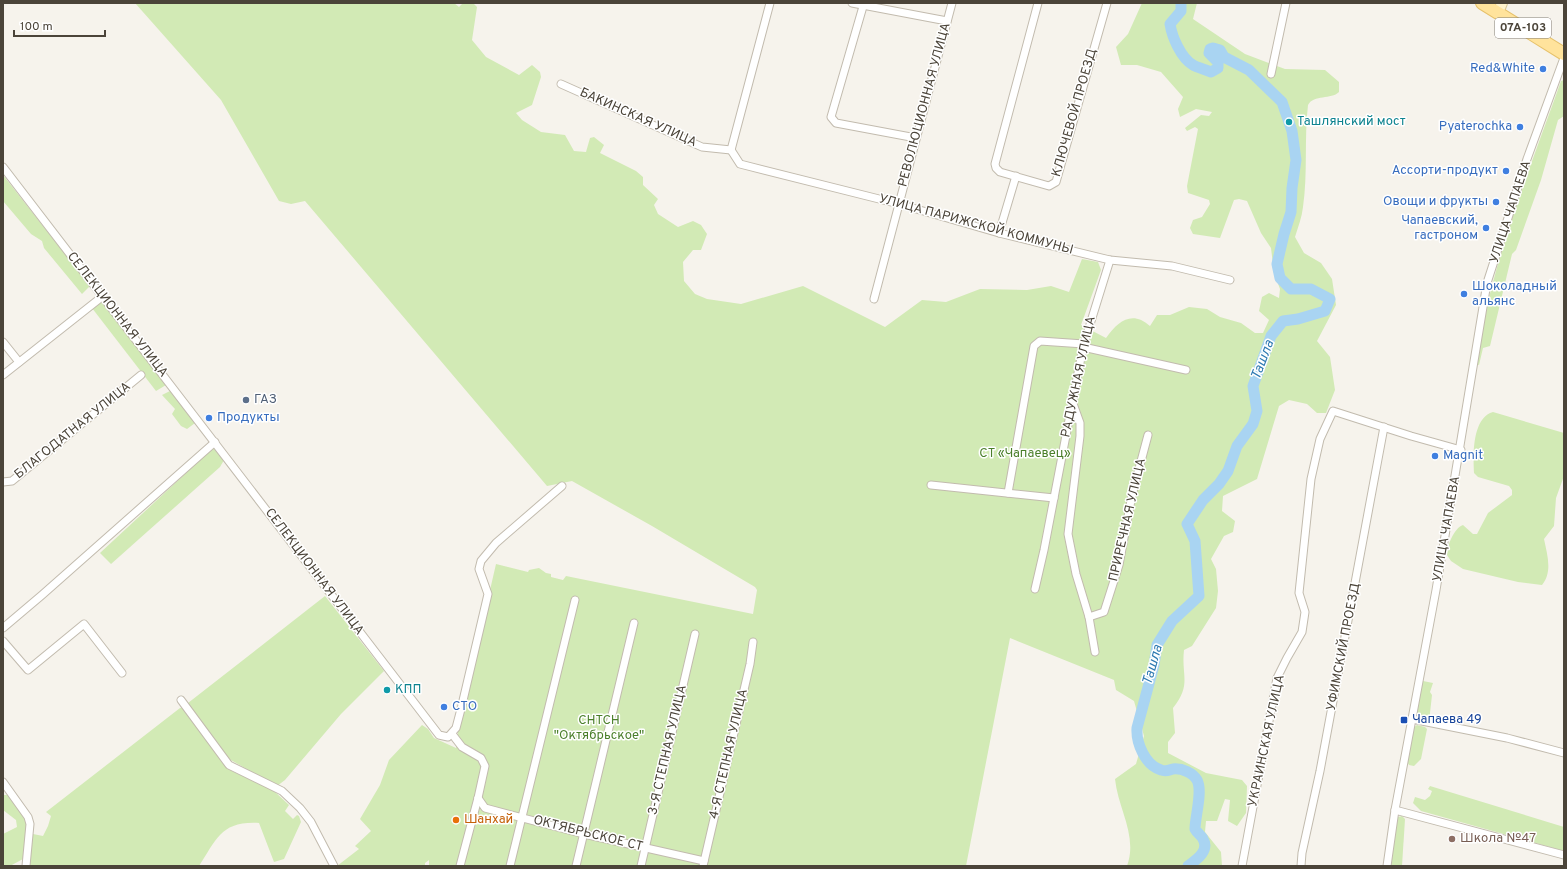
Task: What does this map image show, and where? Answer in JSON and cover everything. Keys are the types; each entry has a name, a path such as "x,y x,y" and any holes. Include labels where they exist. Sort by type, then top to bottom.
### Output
{"main road":[{"name":"07А-103","path":"1482,3 1500,8 1564,54"}],"street":[{"path":"731,150 770,3"},
{"path":"852,3 864,4 947,21"},
{"name":"РЕВОЛЮЦИОННАЯ УЛИЦА","path":"874,299 952,3"},
{"name":"КЛЮЧЕВОЙ ПРОЕЗД","path":"1038,3 995,164 998,170 1049,186 1056,182 1106,3"},
{"path":"1271,74 1286,3"},
{"path":"864,4 831,118 836,123 916,138"},
{"name":"УЛИЦА ЧАПАЕВА","path":"1387,866 1395,810 1461,450 1487,283 1527,159 1564,58"},
{"name":"БАКИНСКАЯ УЛИЦА","path":"561,84 702,147 731,150"},
{"name":"УЛИЦА ПАРИЖСКОЙ КОММУНЫ","path":"731,150 740,164 899,204 999,233 1110,260 1172,266 1230,280"},
{"name":"СЕЛЕКЦИОННАЯ УЛИЦА","path":"3,167 215,442 436,734 445,737 452,734"},
{"path":"999,233 1016,176"},
{"name":"РАДУЖНАЯ УЛИЦА","path":"1035,589 1083,346 1110,260"},
{"path":"3,375 103,296"},
{"path":"1008,493 1034,346 1040,341 1083,346 1186,370"},
{"path":"3,342 19,362"},
{"name":"БЛАГОДАТНАЯ УЛИЦА","path":"3,482 12,481 140,375"},
{"path":"1072,401 1080,423 1080,436 1068,534 1076,574 1089,617 1095,652"},
{"name":"УКРАИНСКАЯ УЛИЦА","path":"1242,866 1277,678 1286,658 1302,632 1305,612 1299,593 1311,479 1320,439 1333,411 1384,427"},
{"path":"1384,427 1461,450"},
{"name":"УФИМСКИЙ ПРОЕЗД","path":"1301,866 1302,853 1320,771 1384,427"},
{"name":"ПРИРЕЧНАЯ УЛИЦА","path":"1089,617 1104,612 1119,565 1132,495 1148,435"},
{"path":"3,628 42,596 215,442"},
{"path":"931,485 1054,498"},
{"path":"460,866 485,766 484,761 474,752 462,747 452,734 456,728 461,709 488,594 479,569 481,561 496,543 562,486"},
{"path":"510,866 575,600"},
{"path":"3,641 28,670 84,624 122,673"},
{"path":"576,866 634,624"},
{"name":"3-Я СТЕПНАЯ УЛИЦА","path":"641,866 695,634"},
{"name":"4-Я СТЕПНАЯ УЛИЦА","path":"704,864 750,664 753,642"},
{"path":"181,700 229,765 282,791 300,808 311,822 334,866"},
{"path":"1412,719 1507,738 1564,753"},
{"path":"3,782 28,817 30,824 26,866"},
{"name":"ОКТЯБРЬСКОЕ СТ","path":"478,798 485,808 704,864"},
{"path":"1395,810 1564,855"}],"green space":[{"path":"135,3 454,3 459,7 463,3 473,3 477,7 472,40 486,57 519,75 532,65 540,72 541,77 532,105 516,113 522,120 541,132 565,135 574,151 586,152 590,138 594,137 604,145 600,153 636,171 643,177 643,185 658,199 654,205 658,214 678,227 693,221 701,225 707,234 701,250 693,250 683,262 684,281 695,294 707,299 741,304 803,286 885,327 922,300 946,302 980,289 1027,290 1051,286 1069,292 1082,259 1098,262 1101,270 1081,325 1106,338 1120,323 1131,318 1143,321 1150,326 1157,315 1170,315 1189,307 1207,309 1220,317 1241,323 1255,333 1263,333 1269,320 1259,311 1262,297 1269,293 1279,298 1280,289 1274,273 1271,248 1261,233 1247,201 1239,199 1234,200 1220,238 1193,234 1190,228 1193,220 1202,217 1210,204 1209,200 1188,193 1187,186 1198,129 1195,127 1187,131 1185,128 1201,115 1209,116 1212,112 1196,109 1180,117 1178,109 1183,97 1161,72 1137,65 1121,65 1116,47 1128,34 1142,3 1197,3 1193,19 1245,54 1285,69 1325,70 1339,82 1339,92 1332,96 1314,99 1308,105 1304,194 1302,214 1295,237 1304,253 1321,263 1332,279 1336,305 1317,341 1330,357 1335,390 1326,413 1317,413 1307,404 1289,400 1279,406 1257,479 1223,496 1222,511 1235,521 1233,532 1224,536 1211,559 1216,569 1218,591 1216,608 1192,646 1184,650 1184,686 1179,700 1173,708 1175,733 1168,742 1168,753 1206,773 1242,780 1247,786 1246,813 1237,826 1228,821 1230,800 1225,799 1217,821 1206,821 1205,832 1221,852 1222,866 1127,866 1130,855 1129,833 1115,779 1136,764 1144,736 1134,701 1116,690 1114,680 1010,638 966,866 429,866 429,860 425,863 425,866 337,866 359,849 355,846 371,831 360,819 380,785 389,760 422,725 428,729 434,738 456,748 458,729 496,564 528,572 529,570 539,568 546,573 551,574 551,577 563,580 566,576 753,614 757,590 755,587 652,526 572,481 547,486 305,201 291,204 279,201 221,100"},
{"path":"1564,80 1564,116 1558,120 1541,180 1516,250 1512,254 1490,346 1483,348 1479,365 1476,364 1482,328 1500,256 1561,81"},
{"path":"3,175 90,286 82,294 44,248 42,241 31,234 3,201"},
{"path":"101,301 166,385 156,391 92,308"},
{"path":"170,391 195,423 187,429 181,426 172,414 175,409 162,395"},
{"path":"1493,412 1564,433 1564,476 1556,498 1554,526 1544,539 1548,557 1548,569 1542,585 1518,582 1463,569 1451,561 1447,555 1448,547 1454,533 1460,527 1463,525 1473,534 1477,534 1488,513 1512,495 1512,490 1509,486 1478,477 1474,473 1474,447 1477,429 1486,416"},
{"path":"213,448 224,460 220,467 111,564 100,553"},
{"path":"325,596 384,671 341,714 285,780 277,786 229,759 188,703"},
{"path":"1423,681 1433,683 1430,692 1432,695 1429,722 1414,720"},
{"path":"180,708 183,708 232,771 273,790 289,805 285,811 293,819 297,815 299,816 301,822 284,859 274,862 259,823 246,823 236,825 222,834 216,840 199,866 28,866 30,839 33,834 43,836 51,816 46,812"},
{"path":"1417,725 1427,729 1421,759 1414,766 1409,765 1406,760 1413,728"},
{"path":"1430,786 1564,827 1564,851 1421,811 1413,803 1415,797 1425,800 1430,796 1432,791 1428,789"},
{"path":"3,795 9,795 28,823 23,859 10,866 3,866 3,834 17,827 16,820 3,810"},
{"path":"1402,816 1405,819 1402,866 1391,866 1397,819 1398,817"}],"waterway":[{"name":"Ташла","path":"1181,3 1181,11 1170,24 1178,47 1189,62 1211,72 1218,68 1218,62 1209,53 1210,49 1213,48 1220,50 1224,57 1249,70 1282,102 1292,131 1296,160 1292,188 1291,212 1277,264 1280,278 1291,289 1311,289 1330,299 1325,311 1298,319 1283,321 1271,336 1253,386 1257,411 1253,424 1237,446 1228,471 1219,484 1203,500 1187,524 1195,541 1199,596 1172,621 1157,645 1154,665 1137,728 1137,734 1140,747 1150,763 1163,771 1176,769 1190,773 1197,780 1199,785 1195,829 1205,843 1205,847 1201,855 1188,866"}],"place":[{"name":"Red&White","path":"1543,69"},
{"name":"Ташлянский мост","path":"1289,122"},
{"name":"Pyaterochka","path":"1520,127"},
{"name":"Ассорти-продукт","path":"1506,171"},
{"name":"Овощи и фрукты","path":"1496,202"},
{"name":"Чапаевский, гастроном","path":"1486,228"},
{"name":"Шоколадный альянс","path":"1464,294"},
{"name":"ГАЗ","path":"246,400"},
{"name":"Продукты","path":"209,418"},
{"name":"Magnit","path":"1435,456"},
{"name":"КПП","path":"387,690"},
{"name":"СТО","path":"444,707"},
{"name":"Чапаева 49","path":"1404,720"},
{"name":"Шанхай","path":"456,820"},
{"name":"Школа №47","path":"1452,839"}],"park label":[{"name":"СТ «Чапаевец»","path":"1025,454"},
{"name":"СНТСН \"Октябрьское\"","path":"599,728"}]}
